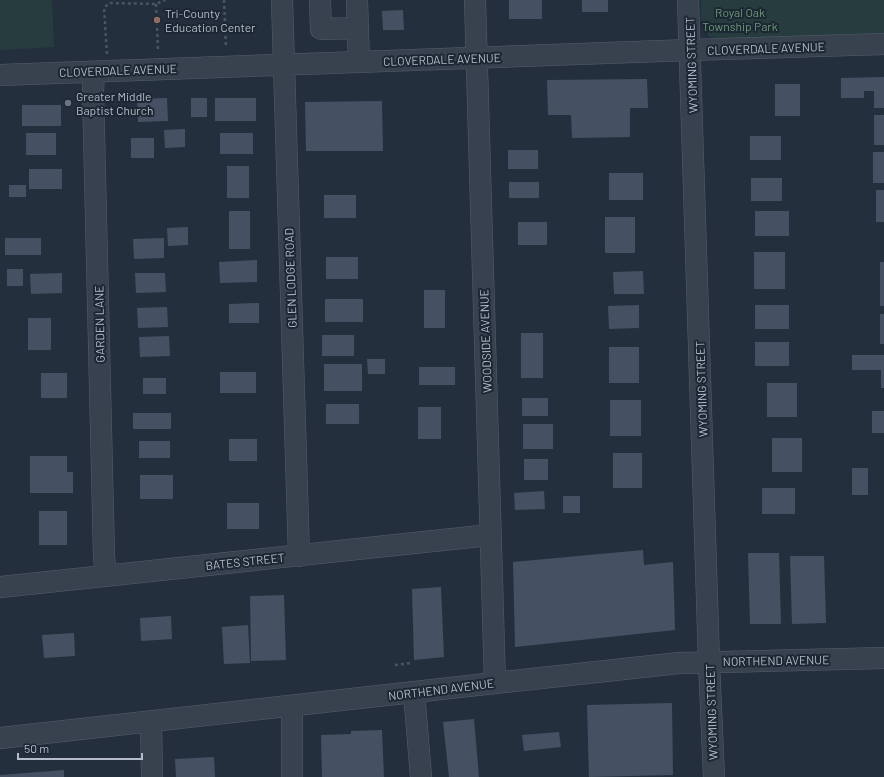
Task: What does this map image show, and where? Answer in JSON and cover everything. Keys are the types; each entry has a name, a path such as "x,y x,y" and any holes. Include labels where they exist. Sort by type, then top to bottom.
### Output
{"street":[{"name":"GLEN LODGE ROAD","path":"282,0 298,556"},
{"path":"320,0 321,29 358,28"},
{"path":"357,0 359,62"},
{"name":"WOODSIDE AVENUE","path":"475,0 495,682"},
{"name":"WYOMING STREET","path":"688,0 714,777"},
{"name":"CLOVERDALE AVENUE","path":"0,75 100,66 359,62 884,44"},
{"name":"GARDEN LANE","path":"100,66 95,170 104,556 106,576"},
{"name":"BATES STREET","path":"0,587 490,535"},
{"name":"NORTHEND AVENUE","path":"0,738 495,682 679,664 884,658"},
{"path":"414,692 421,777"},
{"path":"292,706 292,777"},
{"path":"151,722 152,777"}],"path":[{"path":"100,66 104,8 109,3 156,4 165,0"},
{"path":"224,0 226,48"},
{"path":"156,4 158,50"},
{"path":"395,665 412,664"}],"green space":[{"path":"0,0 52,0 54,47 0,50"},
{"name":"Royal Oak Township Park","path":"701,0 884,0 884,33 720,39 709,36 701,18"}],"building":[{"path":"509,0 542,0 542,19 509,19"},
{"path":"582,0 608,0 608,12 582,12"},
{"path":"403,10 404,30 383,30 382,11"},
{"path":"884,77 884,108 874,108 874,91 864,91 864,98 841,98 841,78"},
{"path":"647,79 648,108 630,108 630,137 572,138 571,115 548,115 547,80"},
{"path":"775,84 800,84 800,116 775,116"},
{"path":"167,98 168,121 138,122 137,99"},
{"path":"191,98 207,98 207,117 191,117"},
{"path":"215,98 256,98 256,121 215,121"},
{"path":"382,101 383,151 306,151 305,102"},
{"path":"22,105 61,105 61,126 22,126"},
{"path":"874,115 884,115 884,145 874,145"},
{"path":"185,129 185,147 165,148 164,130"},
{"path":"26,133 56,133 56,155 26,155"},
{"path":"220,133 253,133 253,154 220,154"},
{"path":"750,136 781,136 781,160 750,160"},
{"path":"131,138 154,138 154,158 131,158"},
{"path":"508,150 538,150 538,169 508,169"},
{"path":"873,152 884,152 884,183 873,183"},
{"path":"227,166 249,166 249,198 227,198"},
{"path":"29,169 62,169 62,189 29,189"},
{"path":"609,173 643,173 643,200 609,200"},
{"path":"751,178 782,178 782,201 751,201"},
{"path":"509,182 539,182 539,198 509,198"},
{"path":"9,185 26,185 26,197 9,197"},
{"path":"876,190 884,190 884,222 876,222"},
{"path":"324,195 356,195 356,218 324,218"},
{"path":"229,211 250,211 250,249 229,249"},
{"path":"755,211 789,211 789,236 755,236"},
{"path":"605,217 635,217 635,253 605,253"},
{"path":"518,222 547,222 547,245 518,245"},
{"path":"188,227 188,245 168,246 167,228"},
{"path":"5,238 41,238 41,255 5,255"},
{"path":"164,238 164,258 134,259 133,239"},
{"path":"754,252 785,252 785,289 754,289"},
{"path":"326,257 358,257 358,279 326,279"},
{"path":"257,260 257,282 220,283 219,262"},
{"path":"880,262 884,262 884,306 880,306"},
{"path":"7,269 23,269 23,286 7,286"},
{"path":"643,271 644,294 614,294 613,272"},
{"path":"62,273 62,293 31,294 30,274"},
{"path":"135,273 165,273 166,292 136,293"},
{"path":"424,290 445,290 445,328 424,328"},
{"path":"325,299 363,299 363,322 325,322"},
{"path":"259,303 259,323 229,323 229,304"},
{"path":"639,305 639,328 609,329 608,306"},
{"path":"755,305 789,305 789,329 755,329"},
{"path":"167,307 168,327 138,328 137,308"},
{"path":"880,314 884,314 884,344 880,344"},
{"path":"28,318 51,318 51,350 28,350"},
{"path":"521,333 543,333 543,378 521,378"},
{"path":"322,335 354,335 354,356 322,356"},
{"path":"169,336 170,356 140,357 139,337"},
{"path":"755,342 789,342 789,366 755,366"},
{"path":"609,347 639,347 639,383 609,383"},
{"path":"852,355 884,355 884,388 881,388 881,370 852,370"},
{"path":"367,359 385,359 385,374 368,374"},
{"path":"324,364 362,364 362,391 324,391"},
{"path":"419,367 455,367 455,385 419,385"},
{"path":"220,372 256,372 256,393 220,393"},
{"path":"41,373 67,373 67,398 41,398"},
{"path":"143,378 166,378 166,394 143,394"},
{"path":"767,383 797,383 797,417 767,417"},
{"path":"522,398 548,398 548,416 522,416"},
{"path":"610,400 641,400 641,436 610,436"},
{"path":"326,404 359,404 359,424 326,424"},
{"path":"418,407 441,407 441,439 418,439"},
{"path":"872,411 884,411 884,433 872,433"},
{"path":"133,413 171,413 171,429 133,429"},
{"path":"523,424 553,424 553,449 523,449"},
{"path":"772,438 802,438 802,472 772,472"},
{"path":"229,439 257,439 257,461 229,461"},
{"path":"139,441 170,441 170,458 139,458"},
{"path":"613,453 642,453 642,488 613,488"},
{"path":"30,456 67,456 67,472 73,472 73,493 30,493"},
{"path":"524,459 548,459 548,480 524,480"},
{"path":"852,468 868,468 868,495 852,495"},
{"path":"140,475 173,475 173,499 140,499"},
{"path":"762,488 795,488 795,514 762,514"},
{"path":"544,491 545,509 515,510 514,493"},
{"path":"563,496 580,496 580,513 563,513"},
{"path":"227,503 259,503 259,529 227,529"},
{"path":"39,511 67,511 67,545 39,545"},
{"path":"643,550 644,565 673,562 675,630 515,647 513,562"},
{"path":"748,553 779,553 781,624 750,624"},
{"path":"790,556 824,556 826,623 792,624"},
{"path":"441,587 444,657 414,660 412,589"},
{"path":"284,595 286,660 251,661 250,596"},
{"path":"171,616 172,639 141,641 140,618"},
{"path":"248,625 250,663 224,664 222,627"},
{"path":"74,633 75,656 44,658 42,635"},
{"path":"672,703 673,775 589,777 587,705"},
{"path":"474,719 479,777 449,777 443,722"},
{"path":"382,730 384,777 322,777 321,735 351,734 351,731"},
{"path":"559,732 561,747 524,751 522,735"},
{"path":"214,757 215,777 176,777 175,759"},
{"path":"64,770 64,777 0,777 0,775"}],"place":[{"name":"Tri-County Education Center","path":"157,20"},
{"name":"Greater Middle Baptist Church","path":"68,103"}]}
